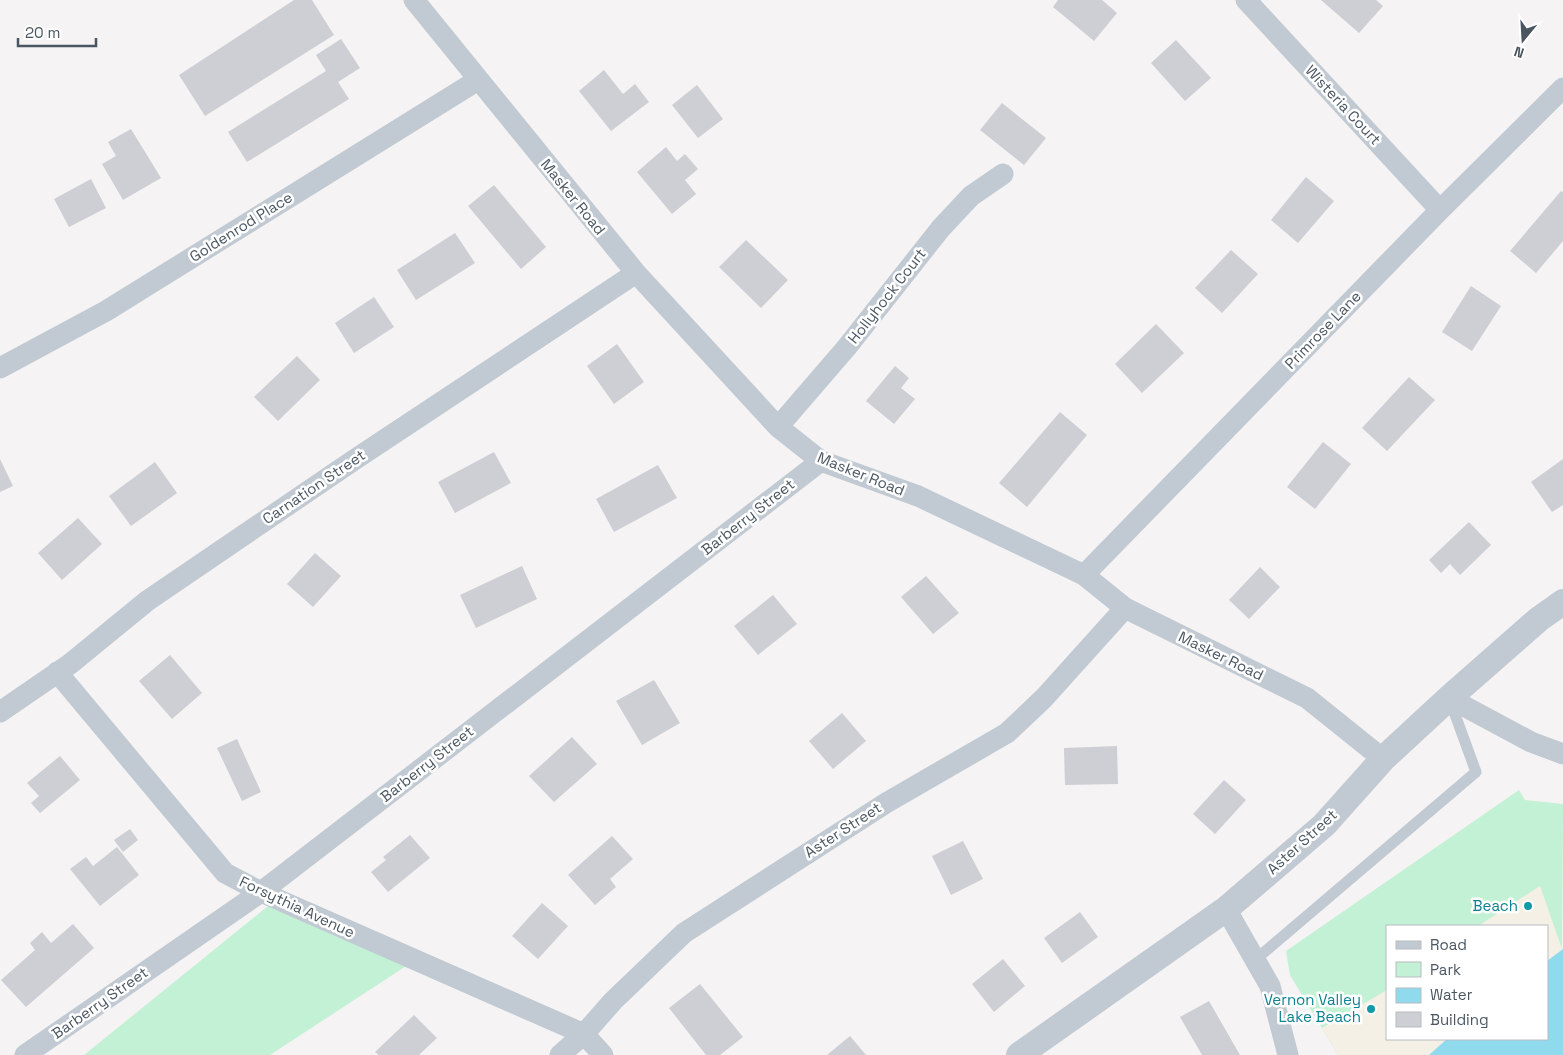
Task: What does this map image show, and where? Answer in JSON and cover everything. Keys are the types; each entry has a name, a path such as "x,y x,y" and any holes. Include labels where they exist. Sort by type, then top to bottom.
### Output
{"street":[{"name":"Masker Road","path":"414,0 636,273 778,427 820,461 918,496 1084,575 1125,608 1307,698 1383,759"},
{"name":"Wisteria Court","path":"1246,0 1440,210"},
{"name":"Goldenrod Place","path":"0,368 113,306 478,80"},
{"name":"Primrose Lane","path":"1084,575 1440,210 1563,88"},
{"name":"Hollyhock Court","path":"778,427 847,347 940,228 971,196 1003,174"},
{"name":"Carnation Street","path":"0,712 70,664 148,601 354,460 636,273"},
{"name":"Barberry Street","path":"25,1055 261,892 820,461"},
{"name":"Aster Street","path":"1019,1055 1226,909 1324,825 1383,759 1449,698 1539,619 1563,602"},
{"name":"Aster Street","path":"560,1055 584,1034 613,1001 684,934 886,802 1007,734 1044,698 1125,608"},
{"name":"Forsythia Avenue","path":"57,672 225,873 261,892 584,1034 603,1055"},
{"path":"1449,698 1531,742 1563,754"},
{"path":"1226,909 1270,986 1288,1055"}],"lane":[{"path":"1255,960 1476,772 1449,698"}],"green space":[{"path":"1519,790 1525,800 1563,804 1562,949 1548,960 1548,925 1386,925 1386,1040 1446,1040 1429,1055 1338,1055 1290,975 1286,951"},
{"path":"278,898 423,955 270,1055 84,1055"}],"sand":[{"name":"Beach","path":"1540,886 1562,949 1548,961 1548,925 1480,925"},
{"name":"Vernon Valley Lake Beach","path":"1386,991 1386,1040 1446,1040 1429,1055 1338,1055 1322,1028"}],"water":[{"path":"1563,949 1563,1055 1429,1055 1446,1040 1548,1040 1548,960"}],"building":[{"path":"294,0 312,0 334,35 205,116 179,75"},
{"path":"1058,0 1102,0 1117,13 1094,41 1053,7"},
{"path":"1321,0 1376,0 1383,6 1359,33"},
{"path":"341,39 360,68 338,82 349,99 247,162 228,132 326,71 316,55"},
{"path":"1176,40 1211,78 1185,101 1151,63"},
{"path":"604,70 623,94 635,84 649,102 611,131 579,91"},
{"path":"697,85 723,119 698,138 672,105"},
{"path":"1002,103 1046,138 1024,165 980,130"},
{"path":"131,129 161,178 123,200 102,164 116,156 108,142"},
{"path":"666,147 677,161 685,154 698,169 685,180 696,194 672,214 637,172"},
{"path":"1306,177 1334,201 1298,243 1271,220"},
{"path":"91,179 106,208 69,227 54,199"},
{"path":"494,185 546,247 521,269 468,206"},
{"path":"1561,191 1563,192 1563,241 1536,273 1510,251"},
{"path":"455,233 475,263 416,300 397,270"},
{"path":"746,240 788,280 761,308 719,267"},
{"path":"1231,250 1258,274 1222,313 1195,288"},
{"path":"1471,286 1501,306 1472,351 1442,332"},
{"path":"374,297 394,327 354,353 335,323"},
{"path":"1156,324 1184,353 1142,393 1115,364"},
{"path":"617,344 644,382 614,404 587,366"},
{"path":"297,356 320,380 278,421 254,397"},
{"path":"895,366 909,378 901,388 915,399 894,424 866,401"},
{"path":"1409,377 1435,400 1387,451 1362,428"},
{"path":"1060,412 1087,435 1027,507 999,483"},
{"path":"1323,442 1351,464 1315,509 1287,487"},
{"path":"494,452 511,483 455,513 438,482"},
{"path":"0,459 13,486 0,492"},
{"path":"1563,459 1563,505 1552,512 1531,482"},
{"path":"155,462 177,493 131,526 109,496"},
{"path":"658,465 677,498 614,532 596,499"},
{"path":"78,518 102,544 62,580 38,553"},
{"path":"1469,522 1491,545 1460,575 1450,564 1441,573 1429,560"},
{"path":"315,553 341,576 313,607 287,584"},
{"path":"522,566 537,599 476,628 460,595"},
{"path":"1260,567 1280,587 1249,619 1229,600"},
{"path":"926,576 959,613 933,634 901,597"},
{"path":"773,595 797,624 758,655 734,626"},
{"path":"170,655 202,693 172,719 139,681"},
{"path":"654,680 680,723 642,745 616,701"},
{"path":"842,713 866,741 833,769 809,741"},
{"path":"572,737 597,764 554,802 529,776"},
{"path":"237,739 261,792 242,801 217,748"},
{"path":"1117,746 1118,784 1065,785 1064,748"},
{"path":"60,756 80,780 40,813 31,803 39,796 27,783"},
{"path":"1224,780 1246,800 1215,834 1193,814"},
{"path":"130,829 138,840 123,852 114,840"},
{"path":"410,835 430,858 388,892 371,872 386,860 383,857"},
{"path":"612,836 633,859 610,879 616,887 595,905 568,875"},
{"path":"963,841 983,879 951,895 932,856"},
{"path":"117,847 139,875 100,906 70,869 86,857 93,866"},
{"path":"542,903 568,926 538,959 512,936"},
{"path":"1080,912 1098,937 1062,963 1044,938"},
{"path":"73,924 94,948 26,1007 1,980 35,950 30,943 42,932 51,943"},
{"path":"1003,959 1025,986 994,1012 972,984"},
{"path":"700,984 743,1037 720,1055 706,1055 669,1008"},
{"path":"1209,1001 1240,1055 1202,1055 1180,1017"},
{"path":"414,1015 437,1038 419,1055 379,1055 375,1052"},
{"path":"850,1036 866,1055 827,1055"}],"place":[{"name":"Beach","path":"1528,906"},
{"name":"Vernon Valley Lake Beach","path":"1371,1009"}]}
